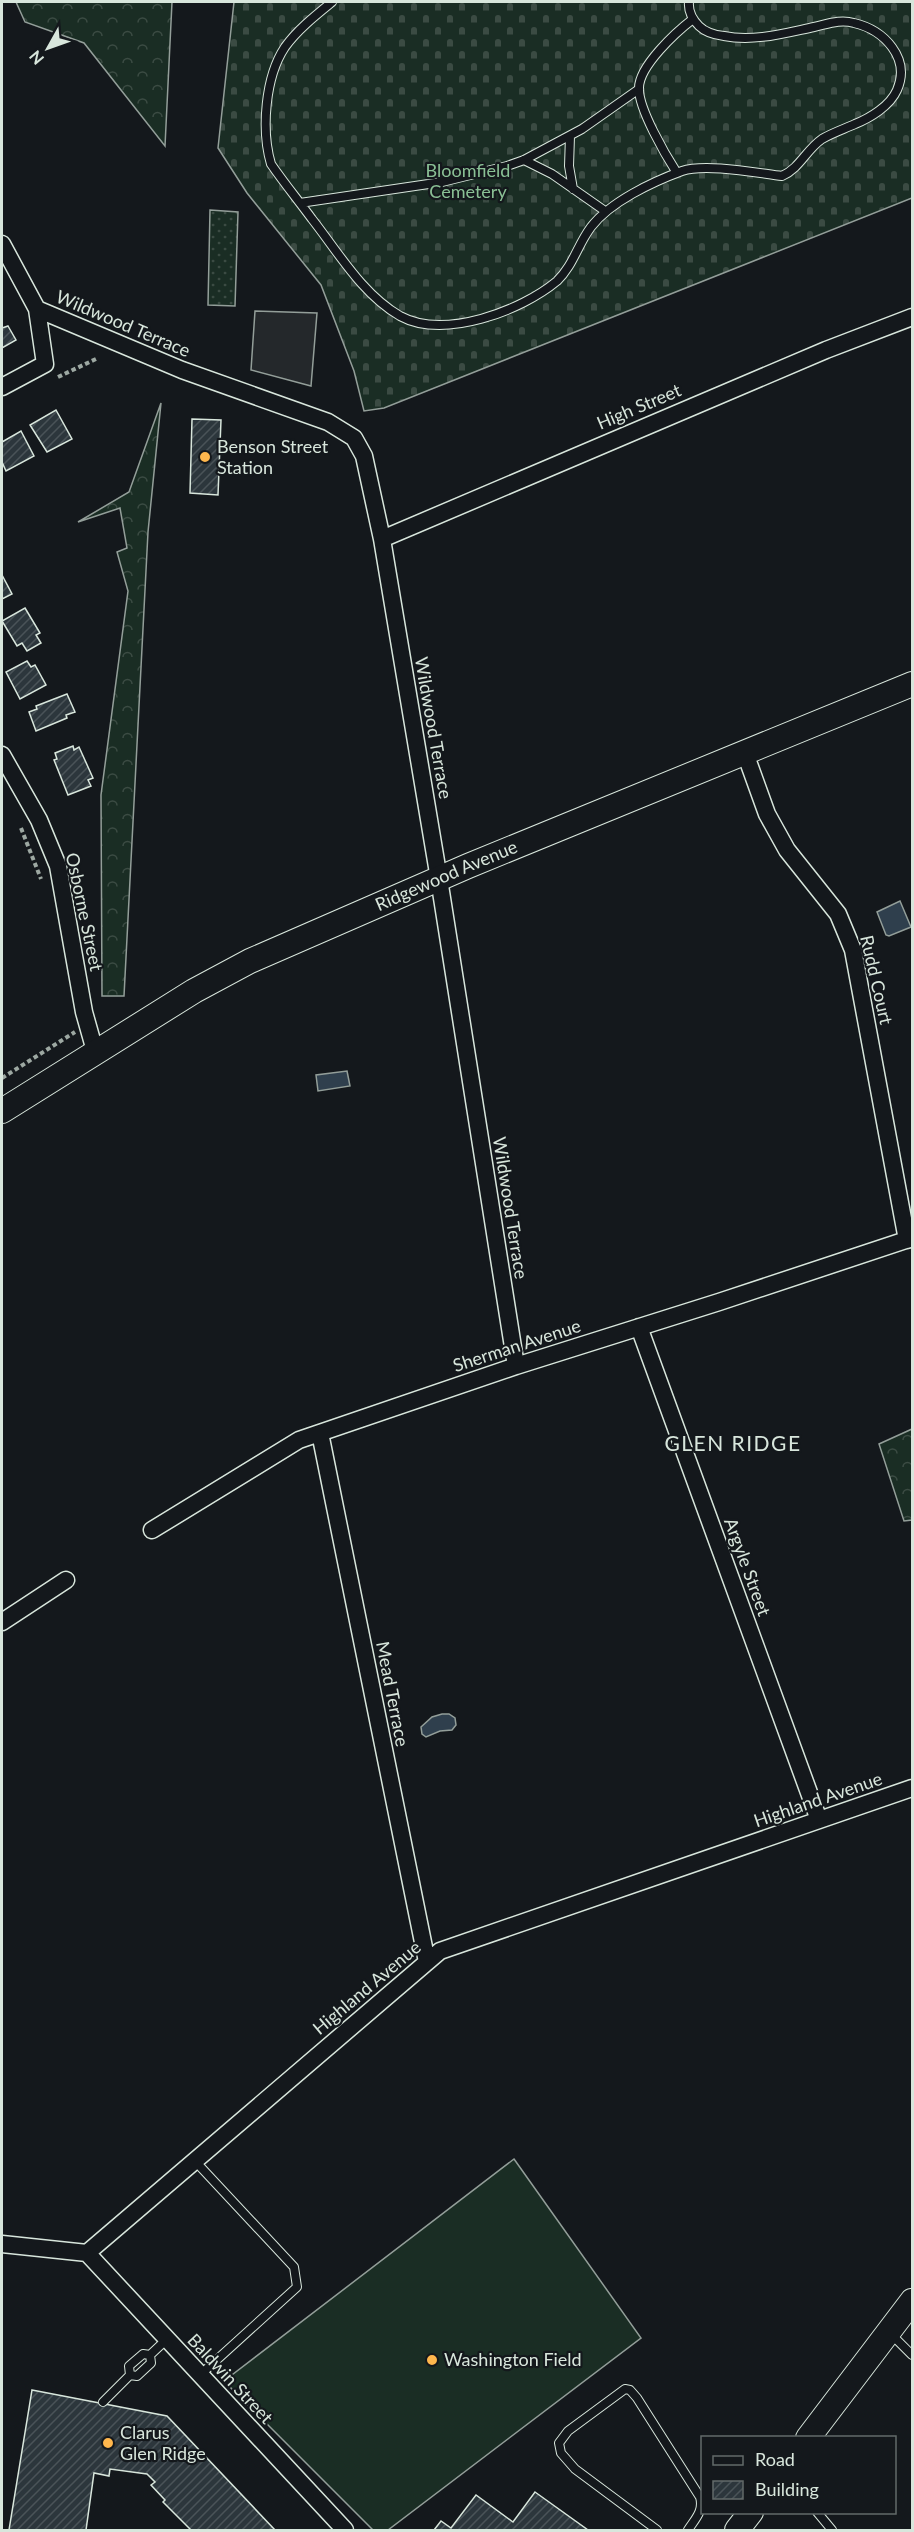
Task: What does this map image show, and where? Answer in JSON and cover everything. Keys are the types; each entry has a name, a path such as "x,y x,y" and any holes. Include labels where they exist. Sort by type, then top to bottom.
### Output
{"street":[{"path":"2,244 37,309 45,364 2,387"},
{"name":"Wildwood Terrace","path":"37,309 182,370 328,422 354,438 364,456 382,538 439,879 516,1366"},
{"name":"High Street","path":"382,538 826,350 912,317"},
{"name":"Ridgewood Avenue","path":"2,1111 194,991 250,961 439,879 912,684"},
{"name":"Rudd Court","path":"745,753 767,813 787,850 838,914 853,950 910,1239"},
{"name":"Osborne Street","path":"2,758 39,820 58,866 84,1012 104,1046"},
{"name":"Sherman Avenue","path":"152,1530 298,1440 516,1366 910,1239"},
{"name":"Argyle Street","path":"639,1328 819,1820"},
{"name":"Mead Terrace","path":"320,1433 427,1962"},
{"path":"2,1622 66,1580"},
{"name":"Highland Avenue","path":"87,2253 440,1951 912,1788"},
{"path":"2,2244 87,2253"},
{"name":"Baldwin Street","path":"87,2253 345,2530"},
{"path":"810,2436 912,2301"},
{"path":"737,2530 749,2514"}],"lane":[{"path":"332,2 285,46 275,66 265,117 266,147 271,164 369,290 401,316 424,324 451,324 484,319 536,295 557,280 572,261 590,229 605,211 621,199 685,170 707,169 782,176 792,172 821,140 863,121 889,102 897,90 901,71 896,55 886,37 854,23 837,21 775,35 732,38 707,32 693,19 688,9 689,2"},
{"path":"677,174 657,140 639,89 642,76 658,54 678,30 693,19"},
{"path":"300,203 376,193 460,178 524,160 570,135 639,89"},
{"path":"570,135 569,166 573,189"},
{"path":"524,160 552,174 605,211"},
{"path":"195,2161 294,2267 297,2287 200,2375"},
{"path":"889,2332 912,2355"},
{"path":"103,2402 130,2375 129,2366 143,2354 150,2355 167,2339"},
{"path":"657,2530 574,2469 561,2453 560,2443 568,2431 625,2389 630,2390 637,2398 701,2501"},
{"path":"688,2530 701,2508"},
{"path":"819,2514 832,2530"}],"path":[{"path":"19,823 43,882"},
{"path":"2,1078 75,1032 73,1021"}],"green space":[{"path":"16,2 172,2 165,146 84,43 25,22"},
{"name":"Bloomfield Cemetery","path":"234,2 912,2 912,198 384,408 364,411 354,371 321,285 247,193 218,148"},
{"path":"210,210 238,212 235,306 208,305"},
{"path":"161,403 148,532 124,996 102,996 101,795 128,591 117,552 127,548 120,508 78,522 129,492"},
{"path":"912,1429 912,1520 904,1521 879,1444"},
{"name":"Washington Field","path":"514,2159 641,2338 388,2530 373,2530 224,2381"}],"shaded area":[{"path":"255,311 317,313 311,386 251,370"}],"water":[{"path":"900,901 911,927 889,936 886,935 877,912"},
{"path":"347,1071 350,1086 318,1091 316,1075"},
{"path":"449,1714 455,1718 456,1725 452,1730 440,1731 426,1737 422,1734 421,1727 432,1717"}],"building":[{"path":"8,326 16,340 2,348 2,328"},
{"path":"56,410 72,439 47,452 30,425"},
{"name":"Benson Street Station","path":"192,419 221,420 218,495 190,493"},
{"path":"21,431 34,456 6,471 2,462 2,442"},
{"path":"2,575 12,594 2,599"},
{"path":"25,608 40,633 36,635 41,643 27,651 22,643 17,646 2,621"},
{"path":"27,661 31,667 35,665 46,685 20,699 6,672"},
{"path":"67,694 75,712 66,715 67,718 36,731 29,712 37,709 36,706"},
{"path":"73,746 74,750 79,747 93,778 88,780 91,786 68,795 54,760 57,759 55,753"},
{"name":"Clarus Glen Ridge","path":"32,2390 167,2416 275,2530 191,2530 163,2502 165,2500 151,2485 155,2482 147,2474 110,2469 109,2476 94,2473 86,2530 9,2530"},
{"path":"535,2492 588,2530 434,2530 441,2521 451,2528 476,2495 513,2522"}],"place":[{"name":"Benson Street Station","path":"205,457"},
{"name":"Washington Field","path":"432,2360"},
{"name":"Clarus Glen Ridge","path":"108,2443"}],"district":[{"name":"GLEN RIDGE","path":"733,1444"}]}
